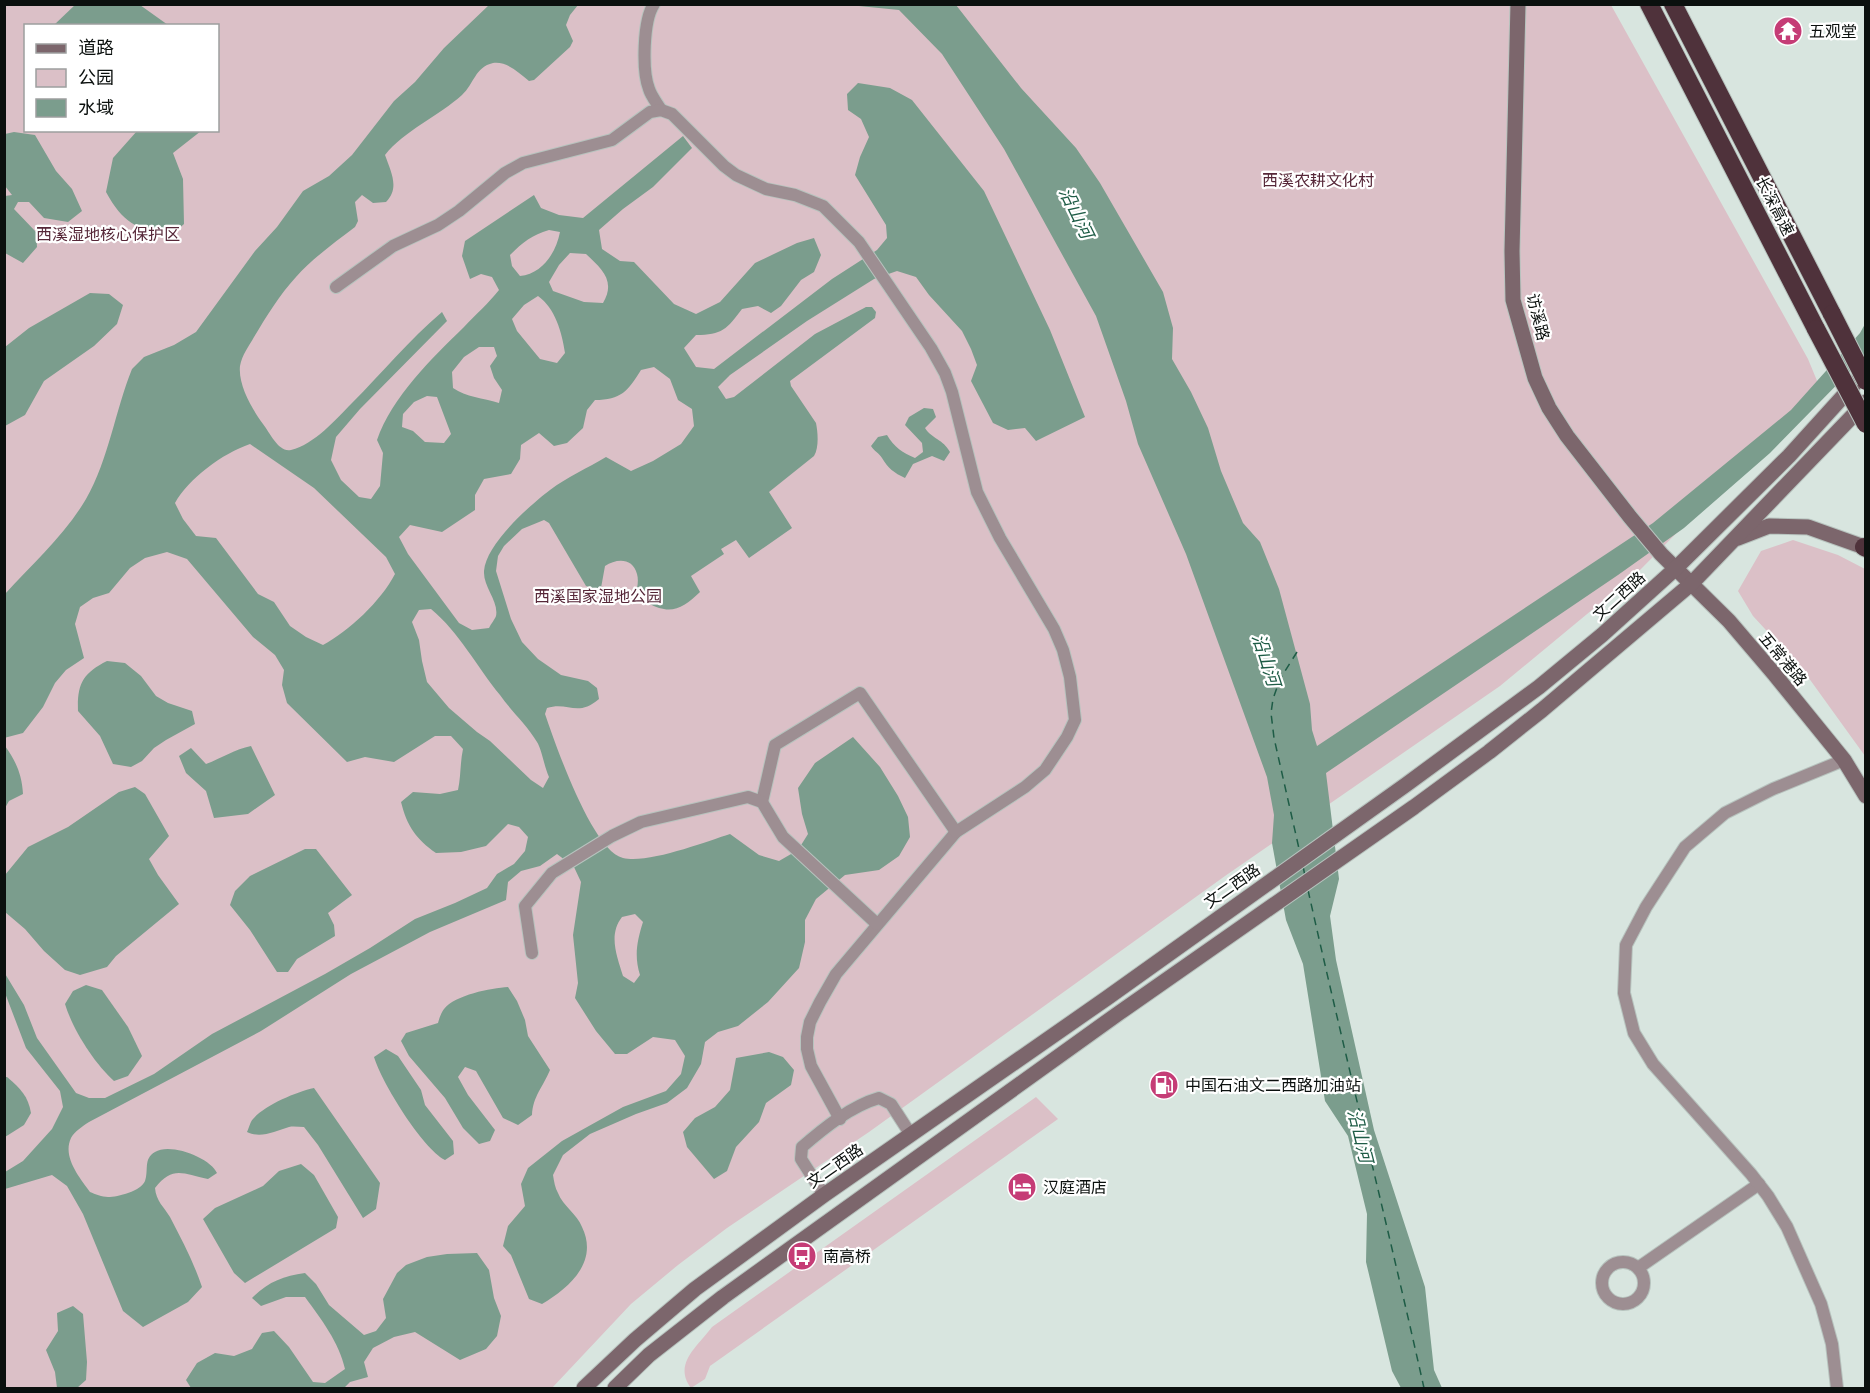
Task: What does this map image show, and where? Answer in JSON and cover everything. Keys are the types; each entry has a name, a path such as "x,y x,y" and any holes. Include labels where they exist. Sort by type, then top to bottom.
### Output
{"highway":[{"name":"长深高速","path":"1650,4 1866,424"},
{"name":"长深高速","path":"1673,4 1866,381"}],"main road":[{"name":"访溪路","path":"1518,4 1512,251 1513,300 1535,378 1549,408 1571,441 1661,554 1691,584"},
{"name":"文二西路","path":"584,1389 635,1340 695,1289 824,1195 1407,784 1539,687 1602,635 1675,568 1790,456 1866,371"},
{"path":"615,1389 649,1355 723,1297 1174,974 1414,807 1542,710 1691,584 1866,402"},
{"path":"1732,540 1769,526 1808,527 1865,547"},
{"name":"五常港路","path":"1691,584 1729,621 1844,760 1866,796"}],"street":[{"path":"654,4 649,11 646,24 645,72 649,90 662,110"},
{"path":"336,287 393,246 438,225 459,211 514,168 544,157 612,140 650,112 662,110 672,114 736,175 766,189 795,195 823,206 859,242 931,348 945,373 952,392 977,492 1000,538 1054,629 1063,651 1075,720 1067,737 1045,770 1025,787 956,832 836,974 810,1022 807,1037 811,1066 840,1119"},
{"path":"762,802 775,745 860,693 956,832"},
{"path":"1837,1389 1832,1344 1821,1304 1787,1227 1759,1184 1727,1145 1653,1065 1634,1033 1624,993 1626,945 1646,907 1684,847 1725,813 1773,789 1844,760"},
{"path":"532,953 525,906 552,873 612,836 641,822 748,797 762,802 783,837 877,924"},
{"path":"824,1195 801,1160 802,1147 818,1133 866,1101 879,1098 891,1104 911,1135"},
{"path":"1638,1268 1759,1184"}],"green space":[{"name":"西溪国家湿地公园","path":"5,5 1611,5 1808,359 1820,388 1639,571 1500,686 1225,876 869,1132 727,1228 631,1304 552,1388 5,1388"},
{"path":"1793,540 1838,555 1865,569 1865,756 1803,670 1753,616 1738,591 1761,551"},
{"path":"1036,1097 1058,1119 710,1366 705,1379 691,1388 686,1379 686,1363 712,1327"}],"water":[{"path":"76,4 140,5 167,24 55,24"},
{"path":"489,5 578,5 566,25 573,41 570,47 534,80 529,81 503,64 487,65 478,72 462,95 393,146 385,155 393,180 393,191 390,197 386,202 373,203 362,195 355,202 358,221 355,227 316,257 290,284 259,329 244,354 240,366 243,389 254,411 279,445 291,450 308,443 324,431 442,312 447,321 360,409 336,437 331,460 341,480 359,497 371,499 380,486 383,453 377,440 392,409 426,365 499,290 492,277 481,274 470,279 462,256 465,241 534,195 541,208 559,215 583,218 683,136 692,148 653,187 599,230 602,249 620,261 634,262 674,304 696,314 720,302 755,263 797,243 814,238 821,255 814,272 801,280 781,306 771,313 758,306 742,309 723,330 712,334 696,335 684,348 696,367 714,369 832,279 877,250 887,238 886,225 855,175 869,137 861,119 848,110 847,94 858,83 890,88 912,100 984,191 1050,330 1085,417 1036,441 1025,428 1008,430 993,423 971,381 977,365 962,331 916,277 897,271 874,279 807,321 730,375 718,387 726,399 734,397 815,334 866,307 872,307 876,312 875,318 790,381 816,423 818,436 814,456 769,492 792,528 749,558 736,540 721,549 724,554 691,576 700,592 688,602 676,608 663,609 642,600 636,595 638,579 635,569 624,561 605,566 601,588 597,590 586,586 549,523 544,520 522,529 504,546 498,556 496,571 511,619 522,642 538,659 561,675 588,681 597,688 599,699 591,705 578,708 554,706 547,708 545,714 587,817 611,851 623,858 647,858 730,834 759,855 779,861 798,850 808,834 798,788 815,763 853,737 880,767 898,796 908,817 910,837 899,856 879,870 845,875 816,899 805,920 805,942 799,968 768,1002 738,1026 718,1032 705,1042 701,1064 687,1088 667,1103 590,1134 563,1155 553,1175 555,1184 560,1198 582,1227 587,1252 584,1263 571,1282 542,1304 529,1299 511,1255 503,1246 508,1226 525,1206 521,1184 528,1168 562,1141 623,1107 666,1091 681,1074 685,1056 675,1040 653,1037 627,1054 615,1054 596,1031 575,998 578,983 573,935 581,882 574,867 557,854 540,866 521,871 508,882 506,900 430,932 351,974 261,1031 89,1122 72,1136 69,1152 73,1167 92,1193 112,1197 139,1188 145,1181 149,1158 162,1149 180,1150 199,1157 213,1167 217,1173 208,1179 179,1173 173,1174 167,1176 155,1188 202,1287 188,1302 143,1327 123,1311 83,1214 67,1186 52,1175 5,1189 5,1172 23,1161 52,1129 63,1107 60,1091 26,1048 5,993 4,972 24,1005 37,1038 76,1093 89,1098 105,1098 154,1074 212,1034 325,974 415,919 487,888 497,874 514,864 525,851 528,837 519,827 508,824 486,846 461,852 436,853 429,848 413,831 401,802 413,792 440,794 458,790 463,749 451,736 435,736 394,762 365,757 347,762 287,703 282,685 284,670 275,655 253,637 187,559 167,552 145,558 130,568 109,593 93,598 80,607 75,624 84,658 66,670 55,683 43,707 23,733 4,738 5,594 58,537 86,499 100,468 132,369 144,357 174,345 196,332 255,251 277,227 303,191 329,176 352,155 394,101 415,82 444,48","holes":["549,230 560,232 547,261 535,271 520,276 512,266 510,255 538,234","570,253 586,254 602,270 608,282 607,295 603,303 584,302 553,291 549,282 559,265","538,296 549,307 557,321 565,353 557,363 540,359 517,331 512,319 524,305","479,347 494,347 497,356 490,366 502,390 499,403 453,388 452,372 464,357","654,367 670,379 678,400 692,409 694,426 681,444 653,461 631,471 606,457 563,481 541,497 510,526 492,549 487,560 484,577 496,610 496,616 489,628 472,630 459,623 408,554 399,537 410,525 442,532 475,510 475,495 484,479 511,474 520,459 521,445 539,433 554,446 567,443 583,428 587,410 595,400 618,396 628,389 641,370","427,396 437,397 451,434 444,443 425,442 413,431 402,427 403,414 414,402","250,444 314,488 386,557 395,574 382,595 364,614 323,645 290,626 274,602 258,594 216,538 196,536 183,519 175,503 197,476 229,454","431,609 459,639 537,742 549,777 543,788 449,708 427,682 419,640 412,622 419,610","635,914 643,922 637,948 640,975 634,983 623,976 615,946 615,931 622,917"]},
{"name":"沿山河","path":"849,5 956,5 1021,88 1076,148 1100,183 1163,292 1173,328 1172,359 1208,428 1221,471 1243,523 1260,542 1279,589 1310,704 1312,730 1317,746 1653,523 1791,410 1860,333 1865,324 1865,356 1770,453 1684,528 1326,773 1339,879 1330,916 1336,960 1374,1130 1425,1287 1434,1370 1442,1388 1401,1388 1392,1371 1366,1262 1367,1214 1348,1136 1325,1101 1303,964 1286,920 1272,843 1274,815 1267,777 1186,554 1138,444 1126,401 1096,316 1004,149 942,54 899,10"},
{"path":"14,132 35,135 56,171 72,189 82,211 68,222 44,218 29,202 18,202 14,209 36,232 37,247 23,263 5,253 5,196 12,195 5,186 5,134"},
{"path":"136,132 200,132 173,153 183,179 184,224 168,238 138,227 118,211 106,192 113,158"},
{"path":"90,293 109,294 123,305 117,324 94,346 44,381 25,415 5,426 5,347 29,328"},
{"path":"924,408 933,409 936,417 925,428 950,452 944,461 932,456 913,464 905,478 892,470 871,446 878,437 887,435 899,449 915,458 923,452 922,443 905,425 909,417"},
{"path":"107,661 125,663 141,676 156,696 168,703 192,711 195,724 154,748 142,761 131,767 113,764 100,736 78,711 80,686 83,680 92,670"},
{"path":"5,746 18,768 23,794 9,801 5,808"},
{"path":"251,746 275,795 248,814 214,818 206,791 186,773 179,756 191,748 206,764"},
{"path":"135,787 145,794 169,836 149,859 179,904 116,956 107,967 80,975 65,970 5,912 5,875 28,847 68,827 119,792"},
{"path":"305,849 316,849 352,895 328,913 334,925 335,936 297,959 288,972 277,972 250,930 230,905 235,891 250,876"},
{"path":"86,985 102,990 128,1027 142,1056 128,1076 114,1081 106,1074 73,1024 65,1004 73,991"},
{"path":"508,987 525,1020 528,1036 550,1070 536,1097 532,1115 518,1125 503,1118 476,1071 465,1067 458,1077 468,1095 495,1130 490,1141 479,1144 463,1128 445,1098 409,1056 401,1041 406,1033 438,1023 444,1009 456,1000 483,991"},
{"path":"386,1049 398,1056 421,1090 425,1105 453,1141 454,1154 445,1160 425,1142 415,1129 385,1082 374,1057"},
{"path":"769,1052 783,1057 794,1070 791,1085 766,1103 759,1122 736,1147 727,1171 714,1179 687,1147 683,1132 695,1118 715,1107 730,1090 736,1058"},
{"path":"5,1077 23,1093 31,1113 24,1125 5,1137"},
{"path":"314,1088 380,1183 376,1209 363,1218 318,1145 304,1127 289,1127 263,1135 247,1132 252,1120 265,1109 290,1096"},
{"path":"301,1164 314,1175 338,1217 336,1228 245,1283 234,1273 203,1219 215,1208 263,1186 279,1171"},
{"path":"477,1253 489,1270 494,1298 501,1316 497,1336 486,1349 460,1360 415,1332 394,1337 373,1348 364,1362 368,1377 350,1382 344,1388 191,1388 186,1380 197,1363 215,1353 234,1356 252,1349 262,1333 274,1331 289,1347 313,1382 325,1383 345,1369 334,1340 305,1297 286,1297 261,1306 252,1298 258,1292 276,1281 305,1273 316,1284 329,1305 364,1335 376,1331 386,1318 383,1299 397,1273 406,1265 427,1257"},
{"path":"73,1306 83,1314 87,1362 86,1380 77,1388 57,1388 55,1372 46,1350 58,1331 57,1313"}],"ferry route":[{"path":"1297,652 1280,679 1271,713 1274,738 1300,853"},
{"path":"1303,866 1305,876"},
{"path":"1308,890 1424,1388"}],"place":[{"name":"五观堂","path":"1788,31"},
{"name":"中国石油文二西路加油站","path":"1164,1085"},
{"name":"汉庭酒店","path":"1022,1187"},
{"name":"南高桥","path":"802,1256"}],"park label":[{"name":"西溪农耕文化村","path":"1318,180"},
{"name":"西溪湿地核心保护区","path":"108,234"}]}
